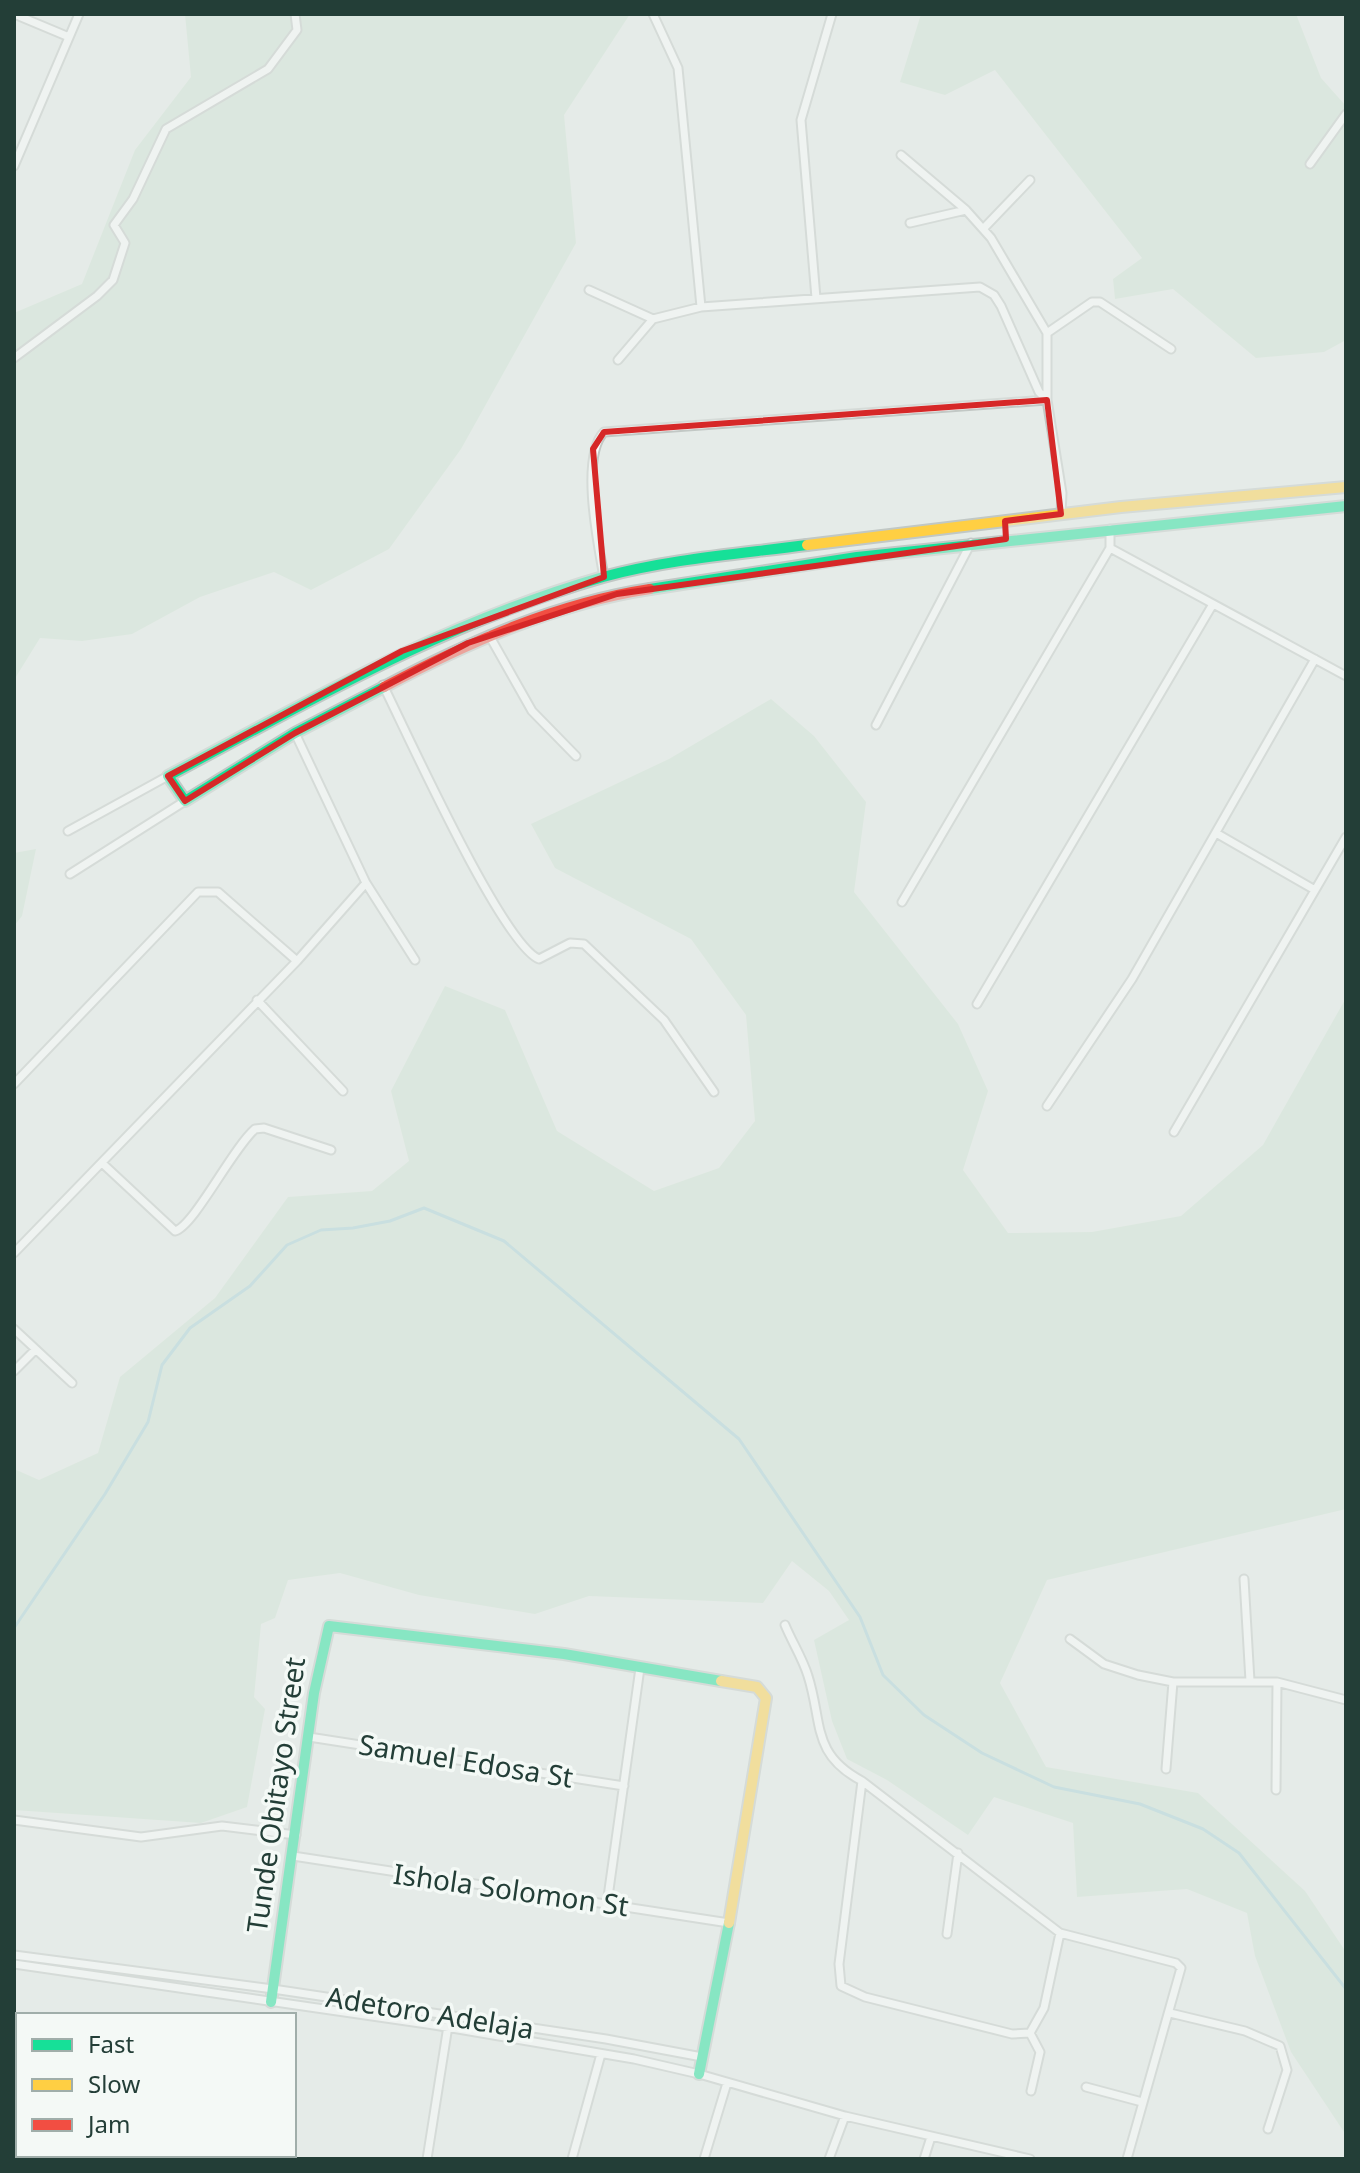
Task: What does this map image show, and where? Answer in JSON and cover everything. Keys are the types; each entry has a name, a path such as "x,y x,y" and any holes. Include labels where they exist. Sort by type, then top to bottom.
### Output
{"street":[{"path":"14,14 69,37"},
{"path":"14,166 17,150 79,14"},
{"path":"14,358 97,296 113,280 125,243 114,225 133,199 166,129 268,69 297,30 295,14"},
{"path":"653,14 678,68 701,307"},
{"path":"816,298 801,120 832,14"},
{"path":"1310,164 1346,114"},
{"path":"901,155 984,228 1047,333 1047,400 1062,493 1061,514"},
{"path":"984,228 1030,180"},
{"path":"910,223 966,210"},
{"path":"618,360 653,319 701,307 970,286 988,290 1001,306 1039,392 1047,400"},
{"path":"589,290 653,319"},
{"path":"1047,333 1092,302 1100,302 1171,349"},
{"path":"604,577 595,533 593,449 604,432 1047,400"},
{"path":"68,831 402,651 479,619 604,577 736,553 1061,514 1346,487"},
{"path":"70,874 295,733 383,685 489,635 617,594 697,579 971,543 1346,506"},
{"path":"1005,521 1006,539"},
{"path":"902,902 1110,548 1110,529"},
{"path":"876,725 971,543"},
{"path":"1110,548 1346,676"},
{"path":"977,1004 1213,604"},
{"path":"489,635 532,711 576,756"},
{"path":"1047,1106 1132,979 1315,659"},
{"path":"383,685 498,911 527,951 539,959 570,943 584,944 664,1020 714,1092"},
{"path":"295,733 366,883 415,960"},
{"path":"168,776 185,801"},
{"path":"1216,833 1315,890"},
{"path":"1174,1132 1346,837"},
{"path":"14,1253 297,961 366,883"},
{"path":"14,1084 198,892 218,892 297,961"},
{"path":"257,1000 343,1091"},
{"path":"102,1163 175,1231 186,1225 202,1206 214,1179 255,1129 264,1128 331,1150"},
{"path":"14,1329 72,1383"},
{"path":"14,1371 35,1350"},
{"path":"1244,1579 1250,1681"},
{"path":"785,1625 808,1676 824,1747 846,1772 958,1853 1060,1933 1176,1963 1182,1976 1127,2159"},
{"name":"Tunde Obitayo Street","path":"271,2002 319,1660 329,1626 359,1627 564,1654 640,1668"},
{"path":"1070,1639 1104,1664 1173,1682 1277,1682 1346,1700"},
{"path":"607,1904 640,1668 757,1687 766,1698 729,1923 699,2074"},
{"path":"1166,1769 1173,1682"},
{"path":"1276,1790 1277,1682"},
{"name":"Samuel Edosa St","path":"309,1737 624,1786"},
{"path":"862,1781 839,1964 841,1986 865,1997 1012,2034 1030,2033"},
{"path":"14,1820 141,1837 233,1825 296,1835"},
{"path":"947,1934 958,1853"},
{"name":"Ishola Solomon St","path":"293,1856 729,1923"},
{"path":"1030,2033 1044,2008 1060,1933"},
{"name":"Adetoro Adelaja","path":"14,1955 273,1989 702,2057"},
{"path":"14,1964 448,2028 601,2054 699,2074 845,2116 1030,2159"},
{"path":"1170,2013 1245,2031 1280,2046 1287,2070 1268,2129"},
{"path":"427,2159 450,2016"},
{"path":"1030,2033 1040,2052 1031,2091"},
{"path":"572,2159 601,2054"},
{"path":"704,2159 727,2083"},
{"path":"1086,2087 1142,2102"},
{"path":"829,2159 845,2116"},
{"path":"924,2159 931,2137"}],"highlighted area":[{"path":"1047,400 1061,514 1005,521 1006,539 617,594 468,643 295,733 185,801 168,776 402,651 604,577 593,449 604,432"}],"green space":[{"path":"185,14 630,14 564,115 576,243 461,449 389,549 311,590 274,572 200,597 132,634 82,641 40,638 14,680 14,313 82,284 135,150 191,77"},
{"path":"921,14 1296,14 1321,78 1346,106 1346,340 1324,352 1256,358 1173,289 1115,299 1113,279 1142,258 995,70 945,95 900,82"},
{"path":"771,699 814,736 866,802 854,892 958,1024 988,1091 963,1170 1008,1233 1092,1232 1181,1216 1263,1145 1346,998 1346,1509 1047,1580 1000,1683 1046,1767 1198,1793 1305,1891 1346,1952 1346,2135 1291,2052 1255,1956 1247,1913 1187,1889 1077,1897 1073,1823 994,1797 968,1835 887,1780 847,1759 832,1721 814,1640 849,1620 829,1591 792,1561 763,1603 589,1596 535,1614 419,1595 340,1573 288,1580 275,1618 261,1624 254,1697 265,1709 247,1807 201,1823 14,1810 14,1469 39,1480 98,1453 120,1377 215,1298 288,1197 372,1191 409,1161 391,1091 445,986 505,1010 557,1131 654,1191 719,1168 755,1121 746,1015 691,939 555,868 531,824 669,759"},
{"path":"36,849 22,916 14,926 14,853"}],"waterway":[{"path":"14,1628 105,1494 148,1422 162,1365 190,1328 250,1286 287,1245 321,1230 390,1221 424,1208 504,1241 739,1439 860,1617 883,1675 924,1715 982,1753 1054,1787 1140,1804 1203,1829 1239,1853 1346,1989"}],"traffic: fast":[{"path":"650,589 857,557 1346,506"},
{"path":"384,687 295,733 185,801 168,776 380,665 489,616 545,595 653,566 807,545"},
{"path":"271,2002 314,1693 329,1626 564,1654 721,1681"},
{"path":"699,2074 729,1923"}],"traffic: slow":[{"path":"807,545 1121,507 1346,487"},
{"path":"721,1681 757,1687 766,1698 729,1923"}],"traffic: jam":[{"path":"384,687 513,627 581,604 650,589"}]}
